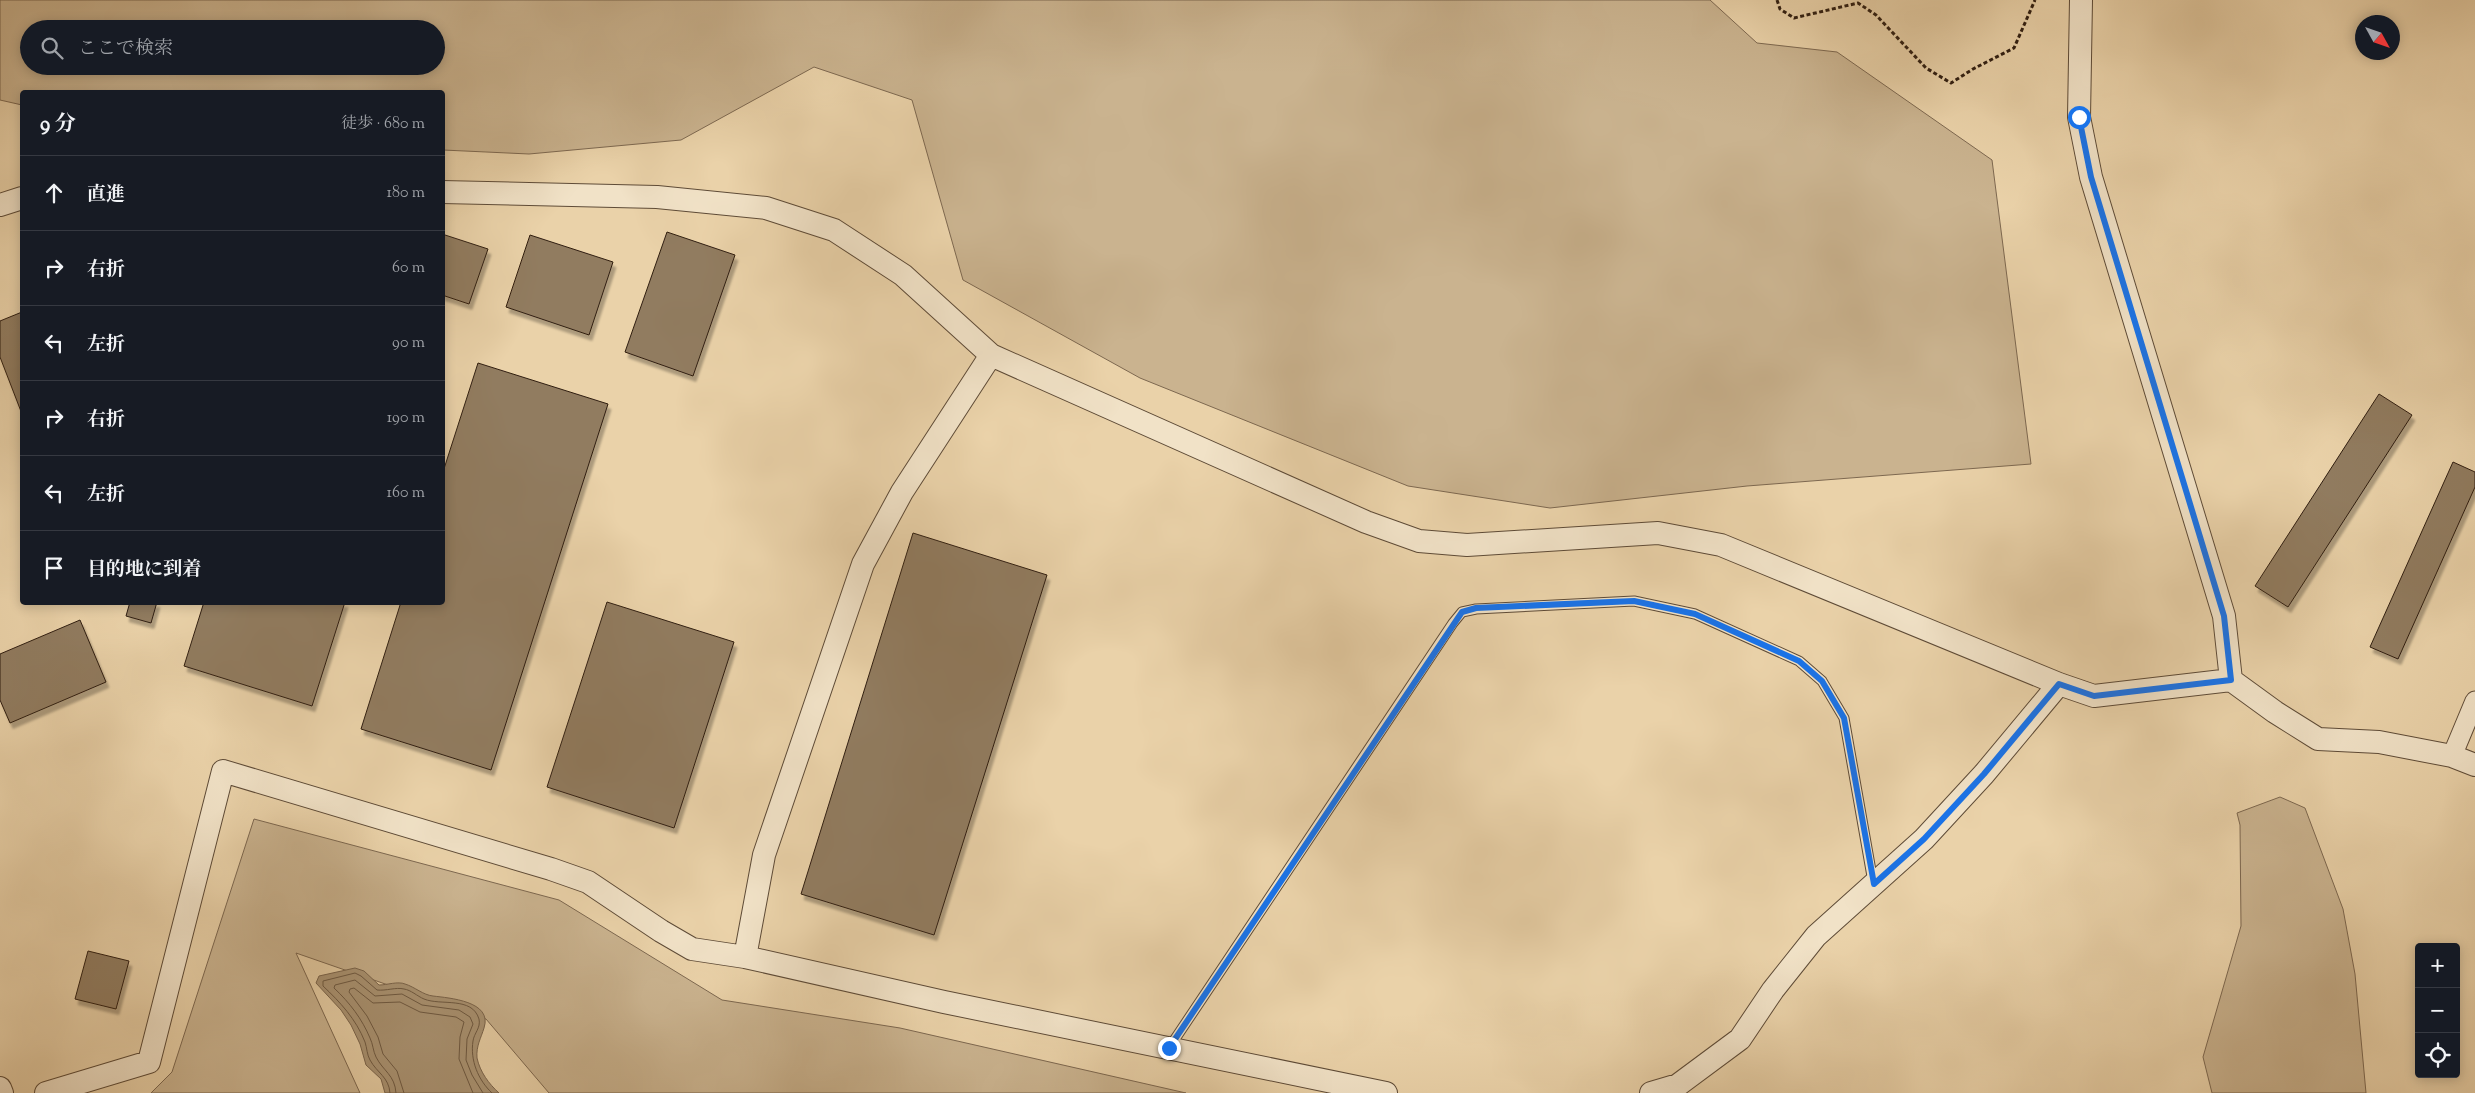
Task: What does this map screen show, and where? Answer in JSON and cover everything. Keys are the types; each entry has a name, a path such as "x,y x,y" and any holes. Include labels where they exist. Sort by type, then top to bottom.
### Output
{"street":[{"path":"2081,0 2079,117 2091,177 2224,616 2231,680"},
{"path":"445,192 657,197 766,208 834,230 903,275 991,355 1366,522 1419,541 1466,545 1658,533 1721,545 2059,684 2094,696 2231,680 2275,712 2318,739 2380,742 2452,756 2475,765"},
{"path":"0,205 20,199"},
{"path":"744,957 764,855 863,564 902,492 991,355"},
{"path":"1651,1093 1678,1085 1740,1039 1773,990 1816,936 1924,839 1984,774 2059,684"},
{"path":"2452,756 2475,701"},
{"path":"46,1093 149,1062 223,771 551,869 588,882 661,931 692,949 744,957 944,1002 1386,1093"},
{"path":"0,1088 2,1093"}],"lane":[{"path":"1169,1048 1453,623 1462,612 1476,608 1634,601 1695,614 1799,661 1822,681 1844,718 1874,884"}],"path":[{"path":"1777,0 1780,9 1794,18 1858,3 1876,15 1926,68 1951,83 1973,69 2014,48 2035,0"}],"shaded area":[{"path":"0,0 1710,0 1757,43 1837,52 1992,160 2031,464 1747,486 1550,508 1408,486 1140,378 963,280 912,100 814,67 681,140 529,154 445,150 445,90 20,90 20,105 0,100"},
{"path":"2280,797 2305,808 2343,909 2355,974 2366,1093 2212,1093 2203,1057 2241,926 2240,825 2237,813"},
{"path":"254,819 559,900 722,1000 900,1028 1186,1093 549,1093 486,1019 296,953 360,1093 151,1093 172,1072"}],"water":[{"path":"355,968 364,971 379,985 402,983 422,993 468,1003 482,1012 485,1019 477,1058 485,1077 499,1093 385,1093 381,1079 366,1065 360,1044 351,1025 341,1010 316,983 319,976"}],"building":[{"path":"667,232 735,255 693,376 625,352"},
{"path":"445,235 488,249 469,304 445,296"},
{"path":"530,235 613,262 589,335 506,307"},
{"path":"20,313 20,409 0,357 0,321"},
{"path":"478,363 608,404 491,770 361,729 400,605 445,605 445,466"},
{"path":"2379,394 2412,415 2288,607 2255,586"},
{"path":"2453,462 2475,472 2475,487 2398,659 2370,647"},
{"path":"913,533 1047,575 934,935 801,894"},
{"path":"607,602 734,642 674,828 547,787"},
{"path":"129,605 156,605 151,623 126,616"},
{"path":"203,605 344,605 312,706 184,666"},
{"path":"80,620 106,682 10,723 0,700 0,654"},
{"path":"88,951 129,961 116,1009 75,999"}],"route":[{"path":"1169,1048 1462,612 1476,608 1634,601 1695,614 1799,661 1822,681 1844,718 1874,884 1924,839 1984,774 2059,684 2094,696 2231,680 2224,616 2091,177 2079,117"}]}
